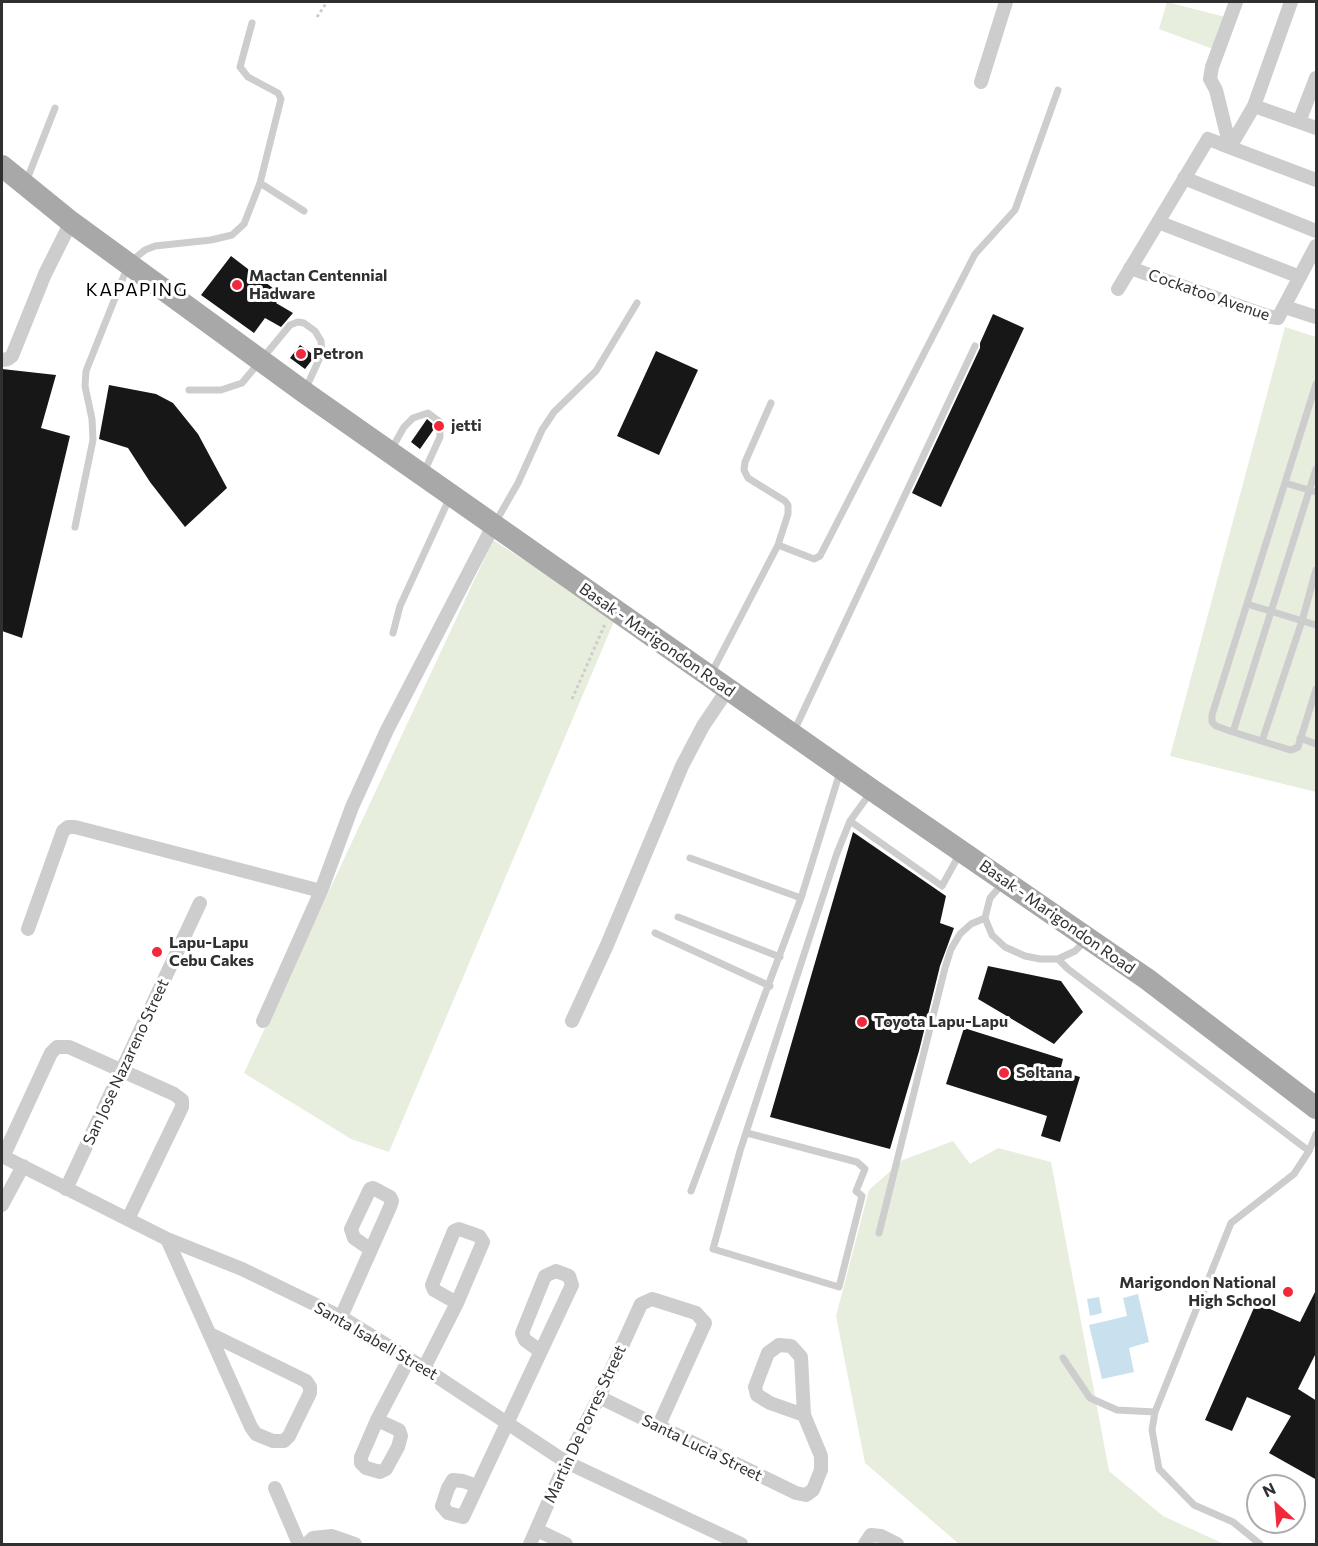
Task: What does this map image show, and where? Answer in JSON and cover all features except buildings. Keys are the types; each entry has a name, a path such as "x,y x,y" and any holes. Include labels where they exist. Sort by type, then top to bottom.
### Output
{"main road":[{"name":"Basak - Marigondon Road","path":"2,166 71,222 304,392 872,790 1147,979 1317,1108"}],"street":[{"path":"981,82 1006,2"},
{"path":"1230,147 1216,90 1210,79 1212,67 1236,2"},
{"path":"1230,147 1254,106 1291,2"},
{"path":"1299,122 1317,78"},
{"path":"1254,106 1317,129"},
{"path":"1118,289 1208,139 1317,180"},
{"path":"1184,178 1317,231"},
{"path":"2,360 8,360 12,356 45,274 71,222"},
{"path":"1158,222 1308,270"},
{"name":"Cockatoo Avenue","path":"1131,268 1278,318 1308,270 1317,246"},
{"path":"1285,307 1317,316"},
{"path":"263,1021 321,891 352,807 387,730 494,526"},
{"path":"572,1021 682,766 703,726 719,683"},
{"path":"28,929 63,831 68,827 321,891"},
{"name":"San Jose Nazareno Street","path":"66,1189 200,903"},
{"path":"2,1157 51,1053 57,1047 69,1047 174,1094 182,1100 182,1107 128,1219"},
{"name":"Santa Isabell Street","path":"2,1157 167,1239 242,1269 341,1317 424,1368 566,1462 741,1545"},
{"path":"2,1205 23,1166"},
{"path":"424,1368 457,1303 483,1242 479,1236 459,1229 454,1231 432,1285 434,1290 457,1303"},
{"path":"167,1239 251,1427 256,1434 263,1437 273,1441 284,1441 289,1436 310,1393 310,1387 306,1381 210,1334"},
{"path":"341,1317 370,1249"},
{"path":"477,1486 572,1285 569,1276 556,1271 545,1276 522,1333 525,1341 540,1351"},
{"name":"Martin De Porres Street","path":"530,1545 566,1462 599,1397 641,1304 652,1299 696,1313 705,1323 658,1427"},
{"path":"779,1345 791,1346 801,1357 804,1415 770,1403 757,1395 754,1387 768,1353 779,1345"},
{"path":"377,1420 409,1359"},
{"name":"Santa Lucia Street","path":"599,1397 796,1493 806,1495 813,1490 821,1470 820,1456 804,1415"},
{"path":"275,1488 299,1545"},
{"path":"537,1530 566,1545"},
{"path":"865,1545 871,1535 881,1536 897,1545"},
{"path":"307,1545 313,1538 332,1536 355,1545"}],"lane":[{"path":"75,526 93,440 92,419 85,386 86,371 129,263 145,250 155,246 211,240 232,234 244,224 260,183 281,99 278,93 248,76 240,67 252,22"},
{"path":"778,545 814,559 820,556 975,254 1015,210 1058,90"},
{"path":"26,185 55,108"},
{"path":"260,183 304,211"},
{"path":"494,526 518,483 542,430 554,412 596,371 638,303"},
{"path":"189,390 221,390 242,383 290,325 298,322 304,323 315,331 321,340 322,352 304,392"},
{"path":"792,733 975,346"},
{"path":"1317,384 1212,715 1212,722 1216,726 1290,750 1298,747 1317,689"},
{"path":"719,683 778,545 788,514 788,505 785,501 748,478 744,470 745,462 771,403"},
{"path":"389,452 413,418 428,413 441,422 440,436 423,475"},
{"path":"1233,732 1313,491 1317,469"},
{"path":"1285,483 1313,491"},
{"path":"393,633 400,606 451,495"},
{"path":"1262,741 1317,570"},
{"path":"1247,604 1317,625"},
{"path":"1300,738 1317,744"},
{"path":"691,1191 770,986 801,898 842,767"},
{"path":"747,1133 858,1162 865,1169 856,1191 862,1196 839,1287 713,1249 747,1133 837,853 850,820 872,790"},
{"path":"850,820 942,886 962,851"},
{"path":"690,858 801,898"},
{"path":"1004,881 990,898 985,918 992,935 1005,947 1025,956 1058,959 1075,951 1088,938"},
{"path":"678,917 780,957"},
{"path":"879,1233 951,949 960,934 971,924 985,918"},
{"path":"655,933 770,986"},
{"path":"1058,959 1068,969 1309,1151"},
{"path":"1260,1545 1233,1522 1194,1505 1159,1469 1152,1430 1155,1412 1231,1223 1294,1174 1317,1134"},
{"path":"1063,1358 1090,1398 1117,1410 1155,1412"}],"path":[{"path":"317,17 327,2"},
{"path":"572,699 612,608"}],"green space":[{"path":"1167,2 1225,17 1213,49 1159,29"},
{"path":"1285,327 1316,337 1316,792 1170,756"},
{"path":"493,540 615,619 389,1152 351,1139 244,1073"},
{"path":"953,1141 970,1164 998,1148 1051,1162 1109,1471 1163,1516 1224,1544 959,1544 865,1463 836,1316 869,1190 903,1160"}],"water":[{"path":"1138,1294 1149,1342 1129,1348 1134,1372 1102,1379 1089,1325 1127,1316 1123,1298"},
{"path":"1099,1297 1102,1313 1090,1316 1087,1299"}],"place":[{"name":"Mactan Centennial Hadware","path":"237,285"},
{"name":"Petron","path":"301,354"},
{"name":"jetti","path":"439,426"},
{"name":"Lapu-Lapu Cebu Cakes","path":"157,952"},
{"name":"Toyota Lapu-Lapu","path":"862,1022"},
{"name":"Soltana","path":"1004,1073"},
{"name":"Marigondon National High School","path":"1288,1292"}],"district":[{"name":"KAPAPING","path":"137,290"}]}
